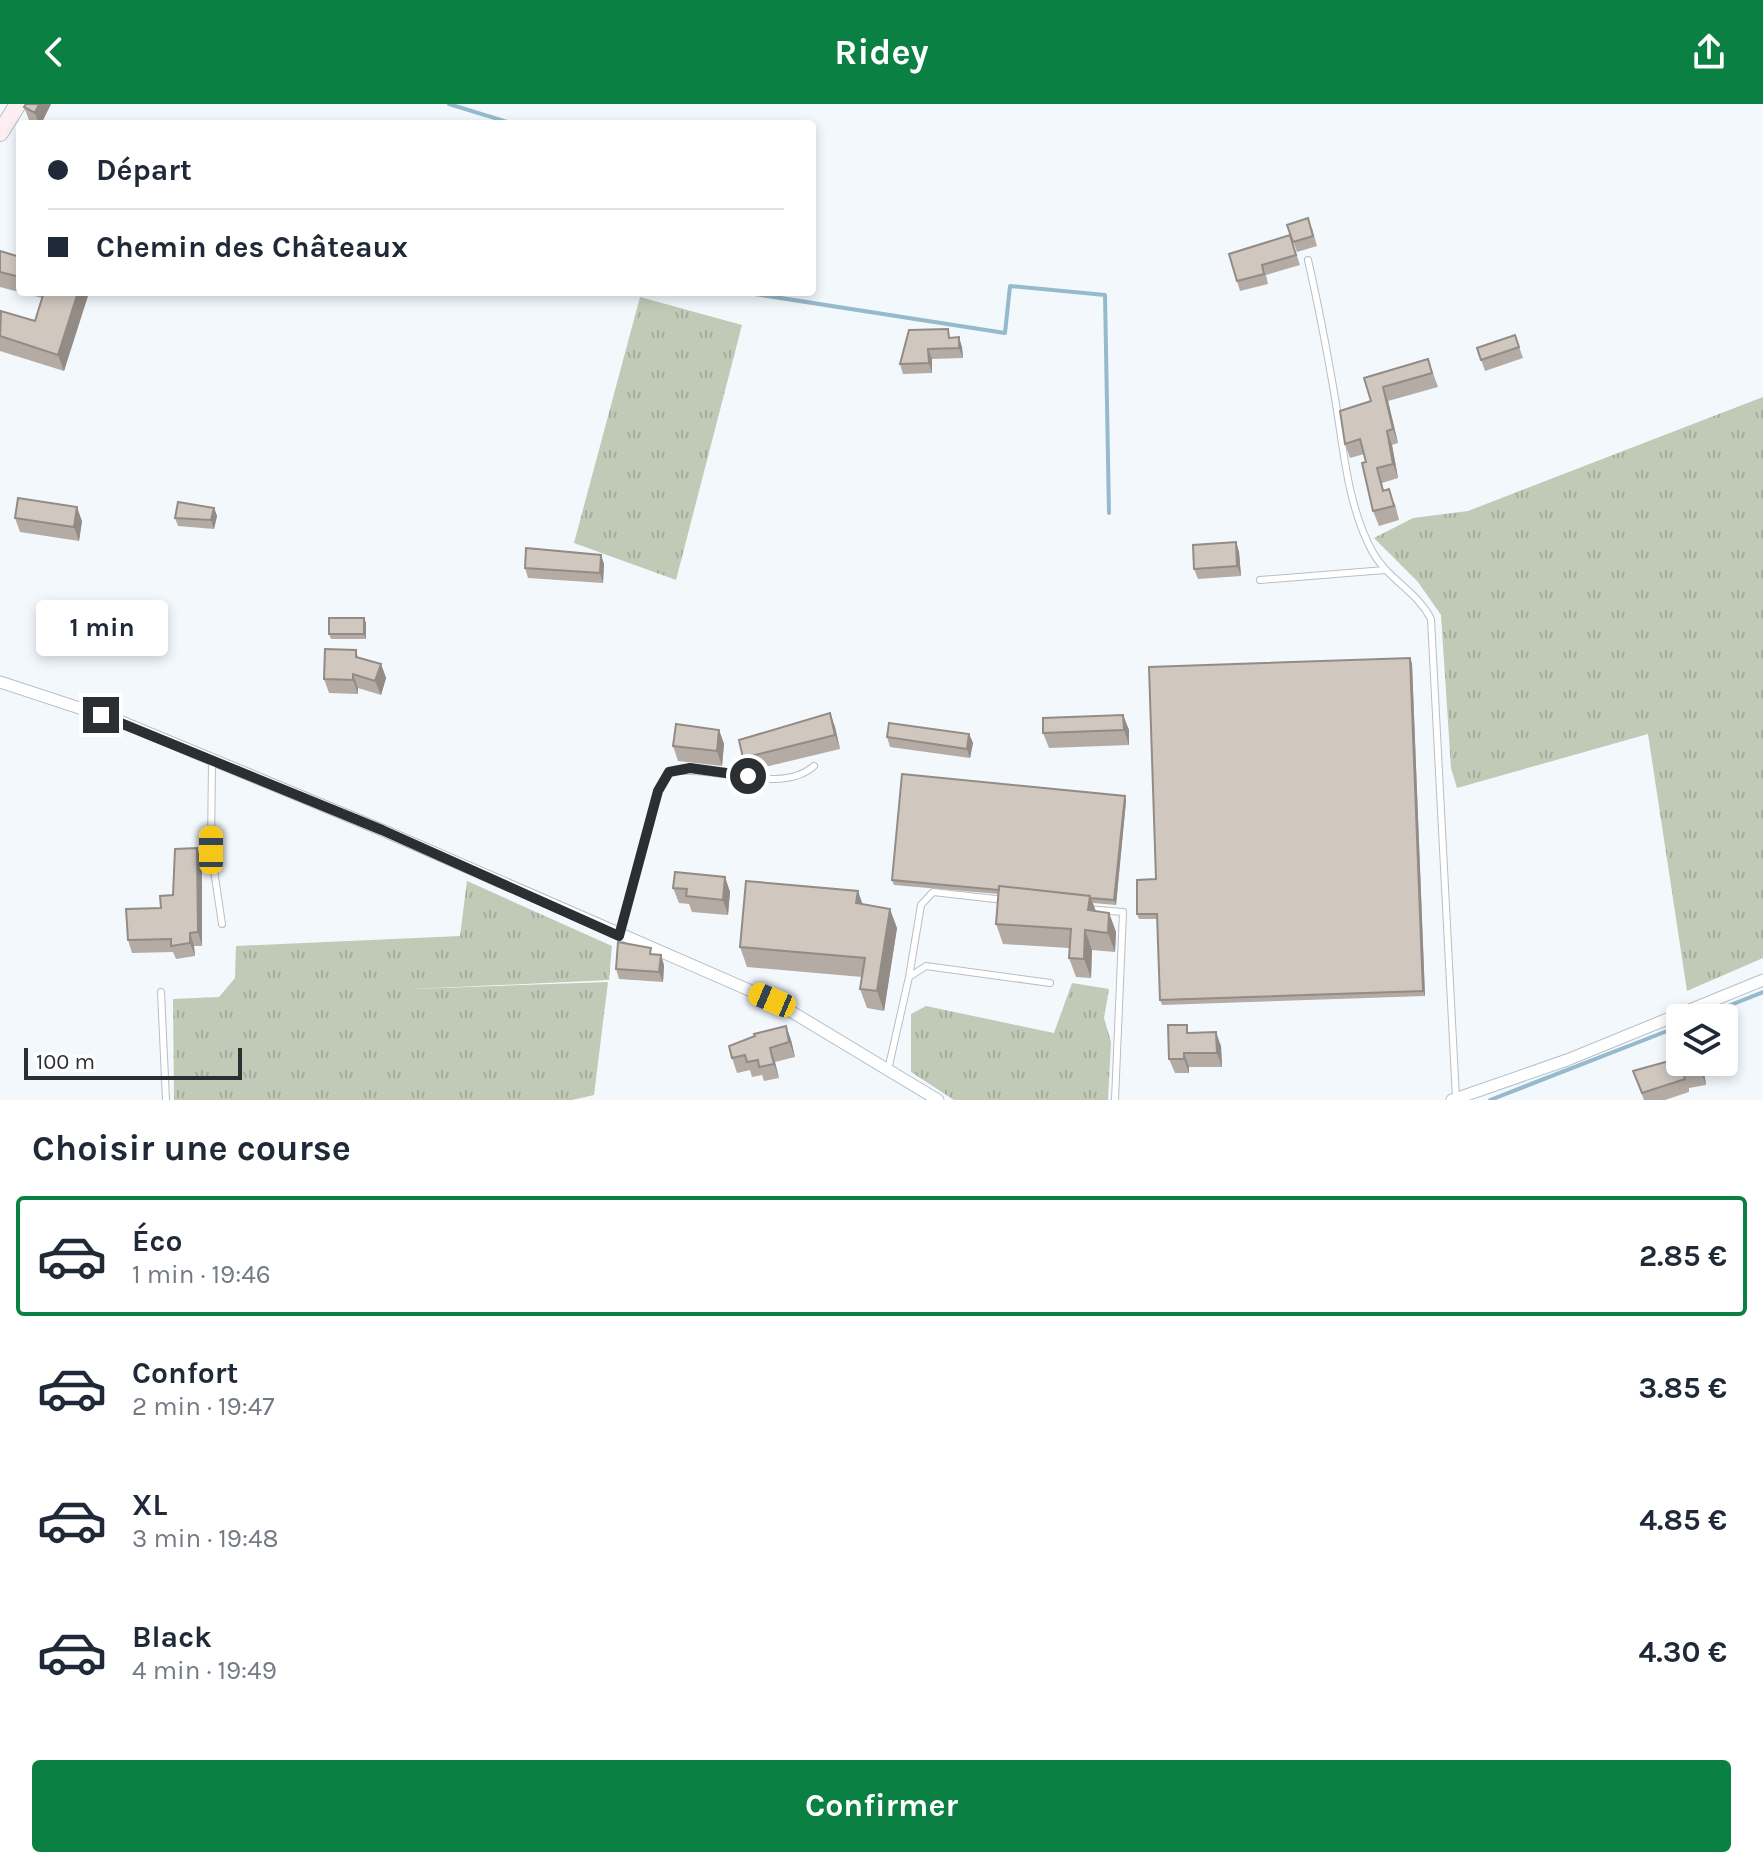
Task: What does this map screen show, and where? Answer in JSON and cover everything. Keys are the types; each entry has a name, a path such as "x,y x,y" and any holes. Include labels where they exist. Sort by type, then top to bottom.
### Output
{"street":[{"path":"0,133 18,104"},
{"path":"0,682 122,722 212,759 772,1000 938,1100"},
{"path":"1454,1099 1567,1060 1763,980"}],"lane":[{"path":"1308,260 1336,406 1344,467 1372,551 1385,570 1422,601 1431,619 1454,1099"},
{"path":"1260,580 1385,570"},
{"path":"212,759 211,850 222,924"},
{"path":"619,936 658,791 669,772 690,768 778,780 801,778 814,766"},
{"path":"888,1070 921,905 933,892 1012,901"},
{"path":"1076,907 1123,912 1115,1100"},
{"path":"909,977 926,966 1050,983"},
{"path":"161,992 166,1100"}],"green space":[{"path":"640,297 742,325 676,580 574,543"},
{"path":"1763,397 1763,958 1687,991 1648,734 1457,788 1451,768 1441,615 1418,582 1374,538 1413,518 1468,511"},
{"path":"467,881 612,946 609,980 414,989 608,982 594,1095 572,1100 174,1100 173,999 219,997 235,978 236,946 460,936"},
{"path":"1072,983 1109,989 1104,1018 1111,1042 1108,1100 954,1100 911,1072 911,1014 926,1006 1054,1033"}],"building":[{"path":"26,104 39,104 35,113 24,107"},
{"path":"1308,218 1313,236 1293,242 1287,225"},
{"path":"1290,235 1296,255 1262,265 1264,274 1237,281 1229,254"},
{"path":"0,251 16,256 16,276 0,272"},
{"path":"43,296 77,296 58,355 0,336 1,311 35,321"},
{"path":"948,329 949,338 959,337 959,348 928,349 929,363 900,364 909,330"},
{"path":"1515,335 1519,347 1481,360 1477,348"},
{"path":"1428,359 1432,373 1383,387 1393,429 1387,431 1393,464 1377,468 1383,491 1389,489 1394,506 1373,511 1360,439 1345,444 1340,411 1371,401 1364,378"},
{"path":"18,498 77,507 74,527 15,518"},
{"path":"178,502 214,508 211,520 175,518"},
{"path":"1236,542 1237,566 1194,569 1193,545"},
{"path":"526,548 601,555 600,573 525,568"},
{"path":"329,618 364,618 364,634 329,634"},
{"path":"325,649 356,650 356,657 381,664 375,681 353,674 353,680 324,679"},
{"path":"1410,658 1423,991 1160,1000 1157,914 1137,914 1137,880 1156,879 1149,667"},
{"path":"830,713 835,735 743,758 739,740"},
{"path":"1123,715 1124,730 1043,733 1043,718"},
{"path":"889,723 969,734 967,749 887,737"},
{"path":"676,724 719,730 717,751 673,746"},
{"path":"902,774 1125,796 1114,900 999,886 999,890 892,880"},
{"path":"197,848 198,932 190,933 190,943 171,946 171,939 128,940 126,909 161,908 160,896 173,895 175,849"},
{"path":"675,872 725,877 723,900 686,896 687,889 673,888"},
{"path":"746,881 858,891 856,903 890,909 877,991 860,989 865,958 740,947"},
{"path":"999,886 1090,896 1088,910 1109,913 1108,933 1085,930 1084,959 1069,958 1071,929 996,924"},
{"path":"618,942 651,948 650,954 661,955 659,972 616,969"},
{"path":"1168,1025 1187,1025 1187,1033 1216,1032 1217,1053 1184,1053 1184,1059 1169,1059"},
{"path":"786,1026 789,1042 770,1048 774,1064 759,1067 758,1060 747,1062 745,1055 732,1058 729,1046 754,1034"},
{"path":"1666,1062 1666,1076 1684,1076 1685,1079 1642,1093 1633,1071"}],"waterway":[{"path":"449,104 501,120"},
{"path":"768,296 1005,333 1010,286 1105,295 1109,513"},
{"path":"1733,1004 1763,992"},
{"path":"1490,1100 1666,1031"}],"route":[{"path":"101,715 382,830 619,936 658,791 669,772 690,768 748,776"}]}
